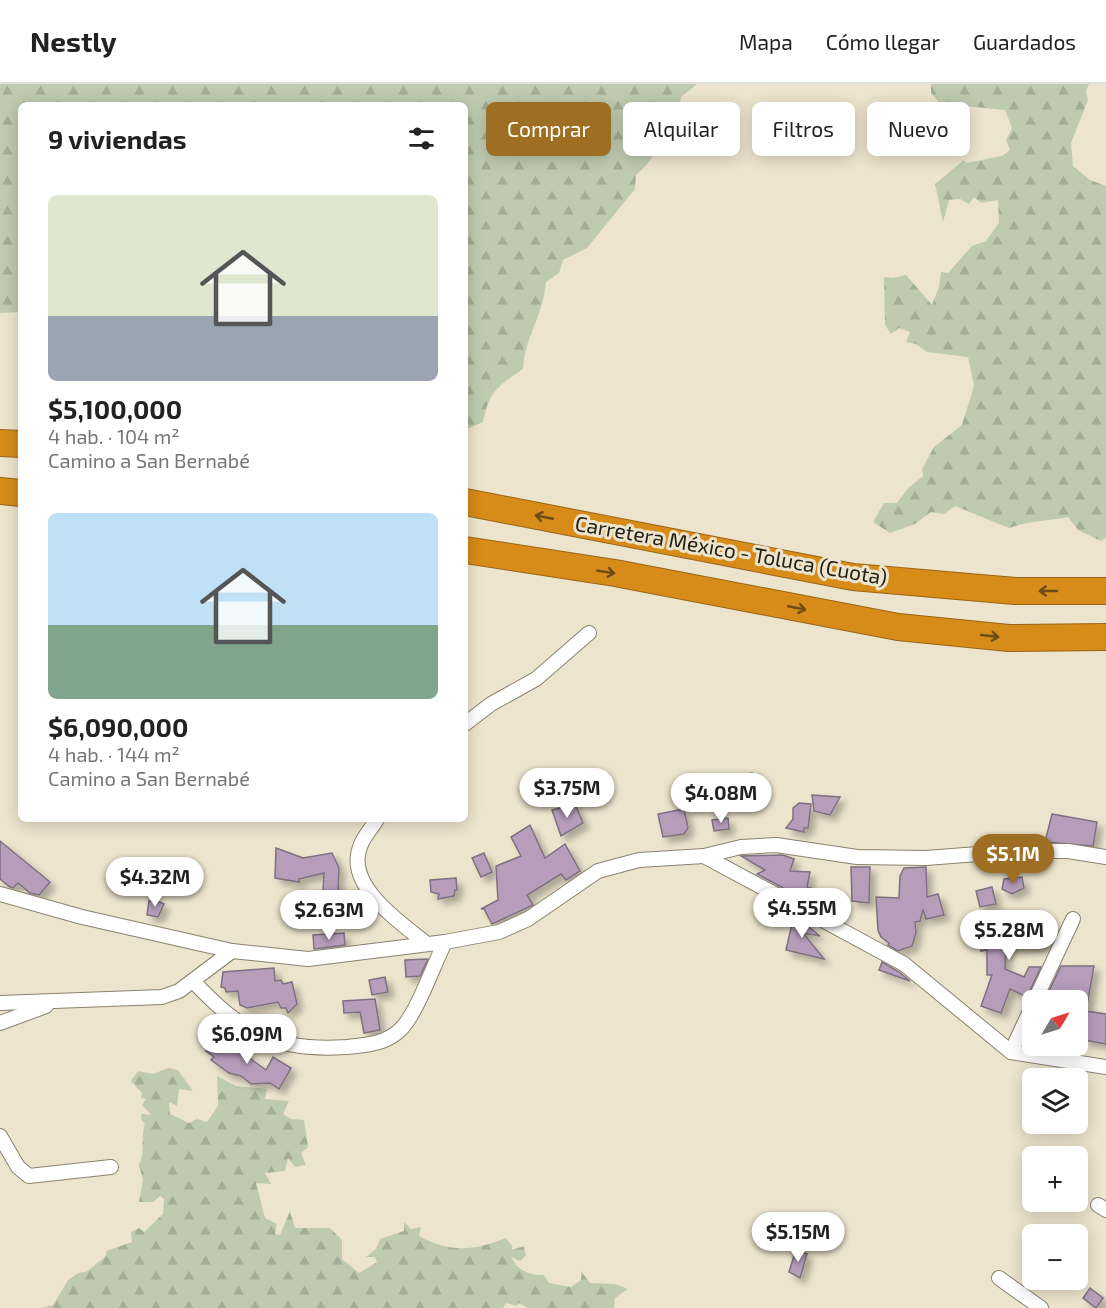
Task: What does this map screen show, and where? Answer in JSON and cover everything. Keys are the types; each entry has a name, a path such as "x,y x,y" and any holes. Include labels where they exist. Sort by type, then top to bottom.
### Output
{"highway":[{"path":"0,443 18,444"},
{"path":"0,491 18,493"},
{"name":"Carretera México - Toluca (Cuota)","path":"468,503 853,577 1015,591 1106,591"},
{"name":"Carretera México - Toluca (Cuota)","path":"468,550 615,573 898,627 1009,638 1106,637"}],"street":[{"path":"468,722 491,704 536,679 590,633"},
{"path":"375,822 359,848 358,869 378,904 426,944"},
{"path":"0,894 82,917 232,951 308,959 445,942 499,932 528,919 598,871 639,861 704,856 741,847 776,845 857,857 926,858 1017,851 1068,851 1106,857"},
{"path":"704,856 904,964 1011,1052 1106,1067"},
{"path":"1040,990 1073,919"},
{"path":"194,981 222,1011 257,1035 307,1048 374,1043 391,1037 407,1021 445,942"},
{"path":"0,1003 162,997 194,981 232,951"},
{"path":"0,1023 56,1002"},
{"path":"1011,1052 1022,1028"},
{"path":"0,1136 18,1167 29,1176 111,1167"},
{"path":"999,1278 1041,1308"}],"green space":[{"path":"0,84 696,84 681,97 680,102 623,102 623,156 653,156 636,175 635,189 587,248 563,260 559,273 546,282 542,304 524,357 523,369 496,390 488,403 483,422 468,429 468,102 18,102 18,312 0,313"},
{"path":"931,84 1089,84 1086,91 1088,100 1071,143 1073,166 1090,180 1106,186 1106,538 1101,541 1078,530 1068,517 1031,522 1009,528 955,506 944,514 931,512 915,524 890,533 873,522 884,503 897,503 908,488 923,476 922,469 934,447 962,425 974,386 968,357 927,352 916,344 906,342 910,332 899,328 891,334 885,325 884,277 893,278 906,275 932,305 939,287 941,272 948,273 972,246 986,241 999,223 998,200 981,203 974,197 969,204 960,199 949,200 943,222 935,184 964,160 966,163 1002,156 1010,150 1006,140 1012,128 1005,110 970,107 970,102 939,102 931,93"},
{"path":"168,1068 178,1070 193,1091 179,1089 177,1106 169,1102 170,1114 189,1123 197,1119 207,1122 218,1106 217,1076 236,1086 267,1089 265,1099 289,1101 283,1114 291,1119 304,1120 308,1147 301,1153 306,1165 295,1167 288,1158 285,1171 265,1173 271,1184 256,1183 265,1218 277,1224 275,1234 280,1235 290,1211 295,1228 330,1228 342,1240 342,1259 359,1273 377,1262 375,1257 366,1257 376,1249 380,1239 404,1231 404,1222 411,1229 421,1227 419,1236 430,1242 452,1248 473,1248 506,1238 512,1250 524,1246 526,1255 520,1261 511,1257 517,1266 529,1273 544,1275 549,1283 571,1287 581,1280 581,1271 590,1283 615,1284 628,1289 615,1298 614,1308 528,1308 519,1303 516,1306 506,1303 503,1308 41,1308 53,1305 68,1280 78,1273 86,1272 106,1256 106,1251 132,1242 131,1232 139,1228 144,1232 163,1214 164,1199 160,1196 153,1202 139,1202 143,1180 139,1164 145,1124 141,1119 142,1114 151,1115 142,1105 146,1099 141,1098 142,1093 131,1081 138,1071 153,1074"}],"building":[{"path":"752,773 757,795 734,800 730,777"},
{"path":"812,795 840,797 830,815 814,811"},
{"path":"799,803 811,804 808,828 804,828 804,832 786,828 793,819 793,808"},
{"path":"575,804 583,823 561,836 552,810"},
{"path":"684,809 688,828 684,834 663,837 658,814"},
{"path":"1052,814 1097,822 1093,846 1045,842"},
{"path":"728,818 729,829 714,831 712,820"},
{"path":"530,825 545,858 565,844 580,871 566,880 561,874 527,895 533,905 492,924 484,909 481,909 498,900 496,866 521,856 511,837"},
{"path":"0,841 50,882 39,895 30,893 18,883 13,888 10,887 0,879"},
{"path":"276,848 303,858 332,853 339,868 338,893 352,891 352,904 337,905 336,910 322,909 324,873 299,879 299,882 275,878"},
{"path":"484,853 492,872 481,877 472,858"},
{"path":"783,855 794,859 790,871 810,872 807,887 833,895 832,900 800,897 757,874 765,870 741,856"},
{"path":"851,867 870,867 869,903 852,901"},
{"path":"926,867 927,897 938,894 944,915 926,919 923,910 920,921 915,922 916,933 912,946 898,951 888,945 889,943 881,937 878,930 876,897 899,898 900,876 904,868"},
{"path":"1022,877 1024,888 1012,894 1002,889 1004,879"},
{"path":"456,878 457,890 454,896 438,899 439,894 431,892 430,880"},
{"path":"992,887 996,904 980,907 976,891"},
{"path":"155,900 164,904 158,917 147,915 149,901"},
{"path":"794,915 820,936 803,933 824,959 786,950"},
{"path":"1032,925 1051,931 1045,947 1006,949 1005,969 1024,977 1029,967 1041,967 1030,990 1022,990 1022,995 1010,989 1001,1013 981,1006 992,975 987,975 987,950 981,951 980,928"},
{"path":"344,933 345,945 314,949 313,935"},
{"path":"428,959 420,976 406,977 405,960"},
{"path":"882,962 899,972 910,981 879,970"},
{"path":"1061,966 1094,966 1088,1000 1088,990 1049,990"},
{"path":"274,968 275,981 281,980 283,984 292,982 297,1004 288,1013 286,1008 281,1008 278,1002 247,1008 240,1005 238,991 226,992 225,988 221,987 223,972"},
{"path":"385,977 388,992 372,995 369,980"},
{"path":"375,999 380,1030 364,1033 360,1012 344,1013 343,1001"},
{"path":"1088,1011 1106,1014 1106,1044 1088,1041"},
{"path":"218,1035 266,1070 273,1057 291,1068 279,1089 270,1083 251,1084 241,1076 229,1073 211,1060 214,1057 206,1051"},
{"path":"796,1249 807,1254 800,1278 789,1272"},
{"path":"1090,1288 1103,1298 1096,1308 1083,1298"}]}
